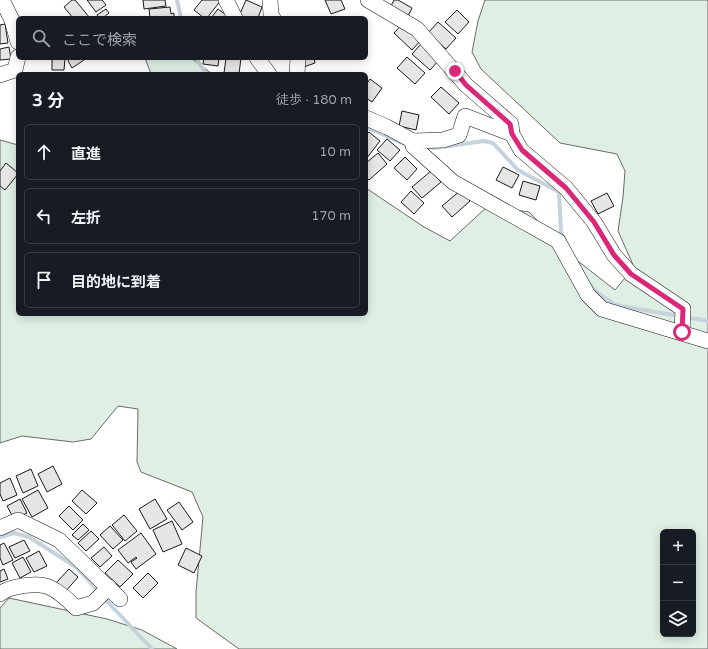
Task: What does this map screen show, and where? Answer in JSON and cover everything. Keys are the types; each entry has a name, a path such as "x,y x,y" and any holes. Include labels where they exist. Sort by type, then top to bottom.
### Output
{"street":[{"path":"2,0 12,20 16,35"},
{"path":"226,0 234,16"},
{"path":"270,0 272,16"},
{"path":"368,0 417,29 466,85 510,124 512,134 522,150 566,188 594,222 614,255 631,274 683,309 682,332"},
{"path":"0,75 15,70 18,60"},
{"path":"258,60 268,72"},
{"path":"297,72 298,60"},
{"path":"368,119 413,141 443,140 459,135 465,116 512,134"},
{"path":"413,141 413,146 453,182 558,241 588,295 602,308 708,341"},
{"path":"0,528 18,520 59,540 120,599"},
{"path":"0,594 4,590 24,585 48,586 63,596 76,608 93,602 109,587"}],"green space":[{"path":"485,0 708,0 708,649 239,649 196,618 196,592 203,517 192,492 141,472 137,462 138,409 118,406 91,439 73,442 22,436 0,443 0,140 16,144 16,316 368,316 368,189 424,227 450,241 488,206 529,212 574,258 615,290 634,267 618,231 625,171 617,154 560,143 481,69 472,52 478,21"},
{"path":"146,60 194,60 209,72 150,72"},
{"path":"9,598 107,619 142,630 177,649 0,649 0,608"}],"building":[{"path":"72,0 75,0 88,16 71,16 64,7"},
{"path":"87,0 102,0 106,5 96,12"},
{"path":"143,0 165,0 166,6 144,9"},
{"path":"202,0 221,0 209,16 202,16 194,10"},
{"path":"246,0 262,7 259,16 239,16"},
{"path":"325,0 341,0 345,9 331,14"},
{"path":"394,0 398,0 412,8 407,18 390,8"},
{"path":"170,7 171,14 174,13 174,16 150,16 149,9"},
{"path":"106,9 109,13 105,16 97,15"},
{"path":"218,9 228,16 213,16"},
{"path":"457,10 469,22 458,34 445,22"},
{"path":"404,22 422,39 412,50 394,33"},
{"path":"438,22 456,38 446,49 428,33"},
{"path":"5,24 8,43 0,44 0,25"},
{"path":"422,43 440,59 430,70 412,54"},
{"path":"9,47 11,59 0,60 0,49"},
{"path":"407,57 425,73 415,84 397,68"},
{"path":"52,60 65,60 64,70 52,70"},
{"path":"69,60 84,60 72,68"},
{"path":"204,60 219,60 218,66 203,64"},
{"path":"226,60 241,60 239,72 224,72"},
{"path":"299,60 314,60 315,63 301,68"},
{"path":"370,79 382,88 372,102 368,99 368,82"},
{"path":"441,87 459,103 449,114 431,97"},
{"path":"402,111 419,115 416,130 399,126"},
{"path":"369,132 380,141 368,156"},
{"path":"387,139 400,150 390,161 377,150"},
{"path":"378,153 387,164 369,180 368,161"},
{"path":"405,157 417,169 407,180 394,168"},
{"path":"6,163 16,171 16,176 5,190 0,186 0,171"},
{"path":"503,167 519,175 512,188 496,180"},
{"path":"431,171 441,182 422,198 412,187"},
{"path":"523,181 540,186 536,200 519,195"},
{"path":"461,190 470,201 452,217 442,206"},
{"path":"411,191 424,203 414,214 401,202"},
{"path":"607,193 614,206 598,214 591,201"},
{"path":"53,466 62,484 47,492 38,474"},
{"path":"31,469 38,486 23,493 16,476"},
{"path":"10,478 17,495 3,501 0,494 0,483"},
{"path":"38,490 48,508 32,517 22,499"},
{"path":"82,490 97,503 86,514 72,501"},
{"path":"20,499 27,513 14,519 7,506"},
{"path":"155,499 167,519 150,529 139,509"},
{"path":"179,502 193,522 182,530 167,510"},
{"path":"69,506 83,520 73,530 59,516"},
{"path":"124,515 137,531 125,541 112,525"},
{"path":"172,521 182,544 163,552 153,530"},
{"path":"83,524 89,530 78,540 72,535"},
{"path":"110,526 123,540 113,549 100,535"},
{"path":"91,531 99,539 86,551 78,543"},
{"path":"141,533 156,554 136,569 131,562 137,558 136,557 128,563 118,550"},
{"path":"24,540 30,551 15,558 9,547"},
{"path":"4,543 13,560 3,565 0,558 0,545"},
{"path":"104,547 112,556 100,567 91,558"},
{"path":"186,548 202,556 194,573 178,565"},
{"path":"39,551 47,566 34,572 26,558"},
{"path":"23,557 31,572 20,578 12,563"},
{"path":"118,560 133,574 120,587 105,573"},
{"path":"4,569 8,579 0,582 0,571"},
{"path":"69,569 78,577 66,591 56,583"},
{"path":"148,573 158,583 143,598 133,588"}],"waterway":[{"path":"177,0 181,16"},
{"path":"197,60 205,72"},
{"path":"368,128 404,144"},
{"path":"428,147 435,148 484,141 493,143 518,170 559,192 561,232 565,240"},
{"path":"591,285 593,289 615,305 708,321"},
{"path":"0,537 14,533 29,537 76,567 99,592"},
{"path":"103,597 152,649"}],"route":[{"path":"455,71 466,85 510,124 512,134 522,150 566,188 594,222 614,255 631,274 683,309 682,332"}]}
